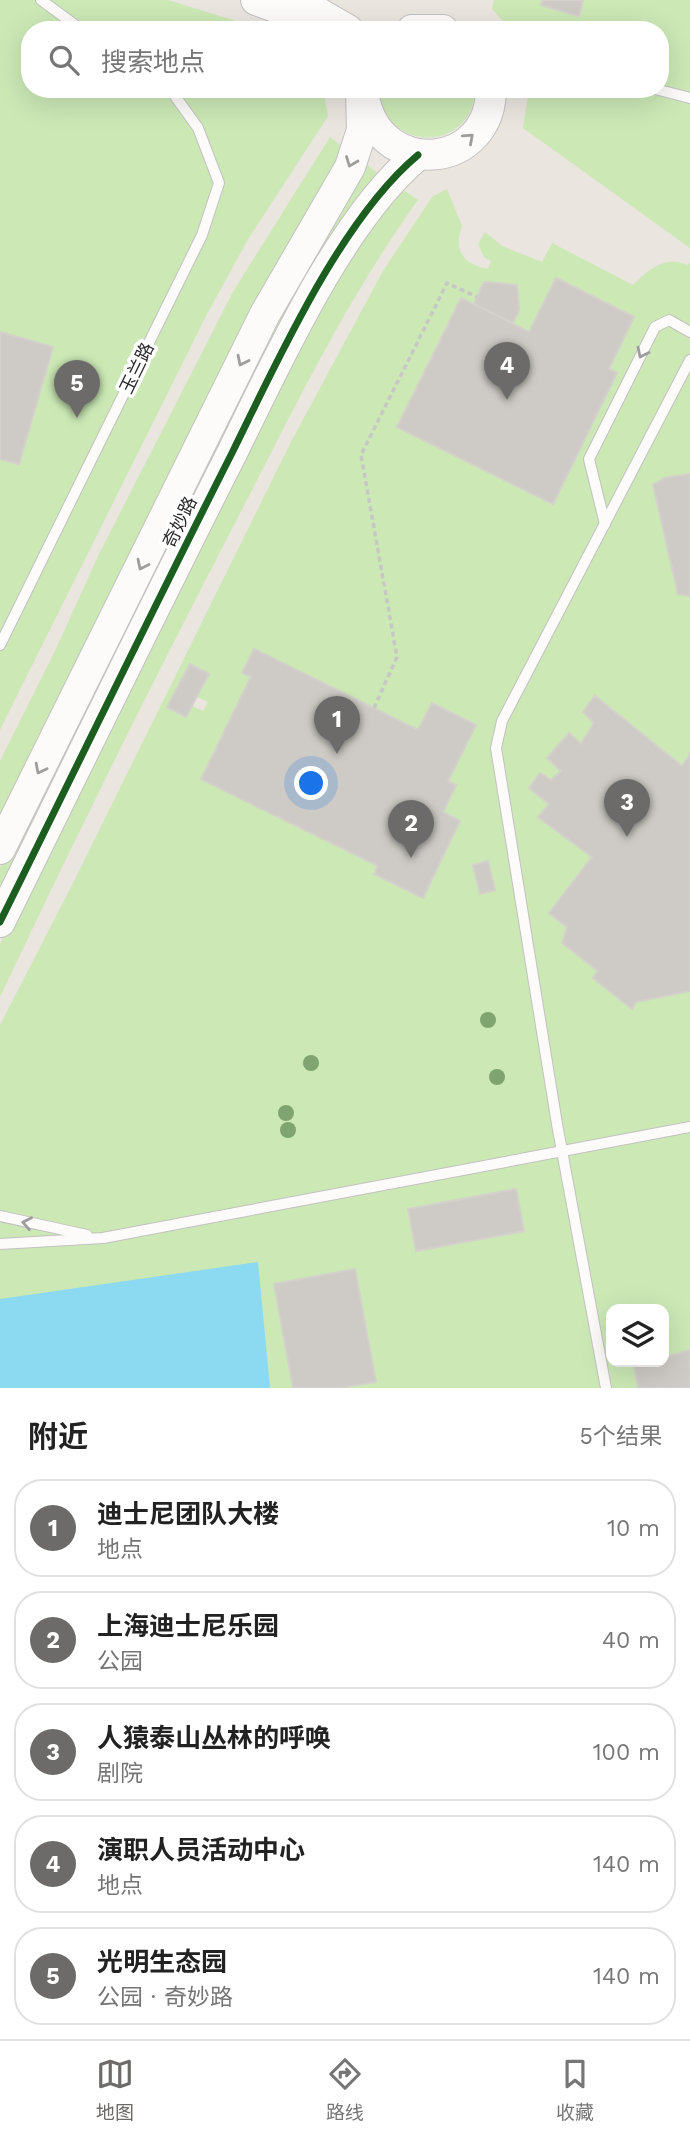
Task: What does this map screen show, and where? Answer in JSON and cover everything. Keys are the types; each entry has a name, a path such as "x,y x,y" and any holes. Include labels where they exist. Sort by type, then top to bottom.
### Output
{"street":[{"path":"297,0 333,21"},
{"path":"263,1 300,21"},
{"name":"奇妙路","path":"0,849 265,314 350,167 362,130 363,98"},
{"path":"364,98 368,117 380,135 397,148 418,155 448,152 474,136 485,119 489,98"},
{"name":"奇妙路","path":"0,922 295,328 371,206 396,174 418,155"}],"lane":[{"path":"41,0 70,21"},
{"path":"669,93 690,98"},
{"name":"玉兰路","path":"0,645 202,235 219,183 198,128 176,98"},
{"path":"605,524 589,459 655,327 669,320 690,332"},
{"path":"606,1388 496,748 502,721 690,360"},
{"path":"0,1244 103,1238 690,1126"},
{"path":"0,1216 103,1238"}],"path":[{"path":"374,708 397,657 361,455 447,283 477,297"}],"green space":[{"path":"0,0 168,0 236,21 21,21 21,98 325,98 328,116 247,241 207,314 0,730"},
{"path":"494,0 690,0 690,248 523,128 528,98 669,98 669,21 503,21 492,9"},
{"path":"381,98 473,98 471,110 460,125 445,134 428,137 411,134 395,125 384,110"},
{"path":"330,137 350,153 262,288 0,814 0,761 55,651 99,554 234,290"},
{"path":"367,165 377,173 352,211 0,895 0,868 114,636 337,208"},
{"path":"399,187 418,200 343,318 299,399 145,700 0,997 0,944 330,289"},
{"path":"447,189 462,226 459,243 462,255 479,267 488,269 491,261 484,257 478,244 485,232 502,246 542,262 552,243 633,285 658,265 680,262 688,265 690,262 690,1388 0,1388 0,1025 292,440 383,271 432,197","holes":["190,664 209,675 197,697 208,702 203,711 192,706 185,717 167,706"]}],"water":[{"path":"258,1262 270,1388 0,1388 0,1299"}],"building":[{"path":"543,0 583,0 579,16 541,5"},
{"path":"556,278 634,317 609,369 617,373 553,504 397,427 461,298 529,332"},
{"path":"484,282 517,285 519,310 513,323 474,304"},
{"path":"0,332 53,347 19,464 0,459"},
{"path":"690,474 690,596 678,594 653,485 664,478"},
{"path":"254,649 418,730 432,703 476,725 448,781 456,785 443,812 460,821 423,898 374,874 378,866 201,779 251,677 242,673"},
{"path":"190,664 209,674 186,717 167,707"},
{"path":"595,696 682,766 690,754 690,991 636,1002 632,1009 593,978 598,971 562,943 567,927 549,913 592,857 538,817 549,804 529,788 540,773 551,780 561,771 547,758 569,733 581,744 594,723 583,712"},
{"path":"488,861 495,890 480,894 473,865"},
{"path":"516,1189 524,1231 416,1251 408,1209"},
{"path":"355,1269 376,1382 339,1388 293,1388 274,1284"},
{"path":"690,1350 690,1388 638,1388 634,1367 669,1367 669,1356"}],"cycle path":[{"path":"0,922 290,336 362,216 389,183 418,155"}],"place":[{"name":"演职人员活动中心","path":"507,400"},
{"name":"光明生态园","path":"77,418"},
{"name":"迪士尼团队大楼","path":"337,754"},
{"name":"人猿泰山丛林的呼唤","path":"627,837"},
{"name":"上海迪士尼乐园","path":"411,858"}]}
